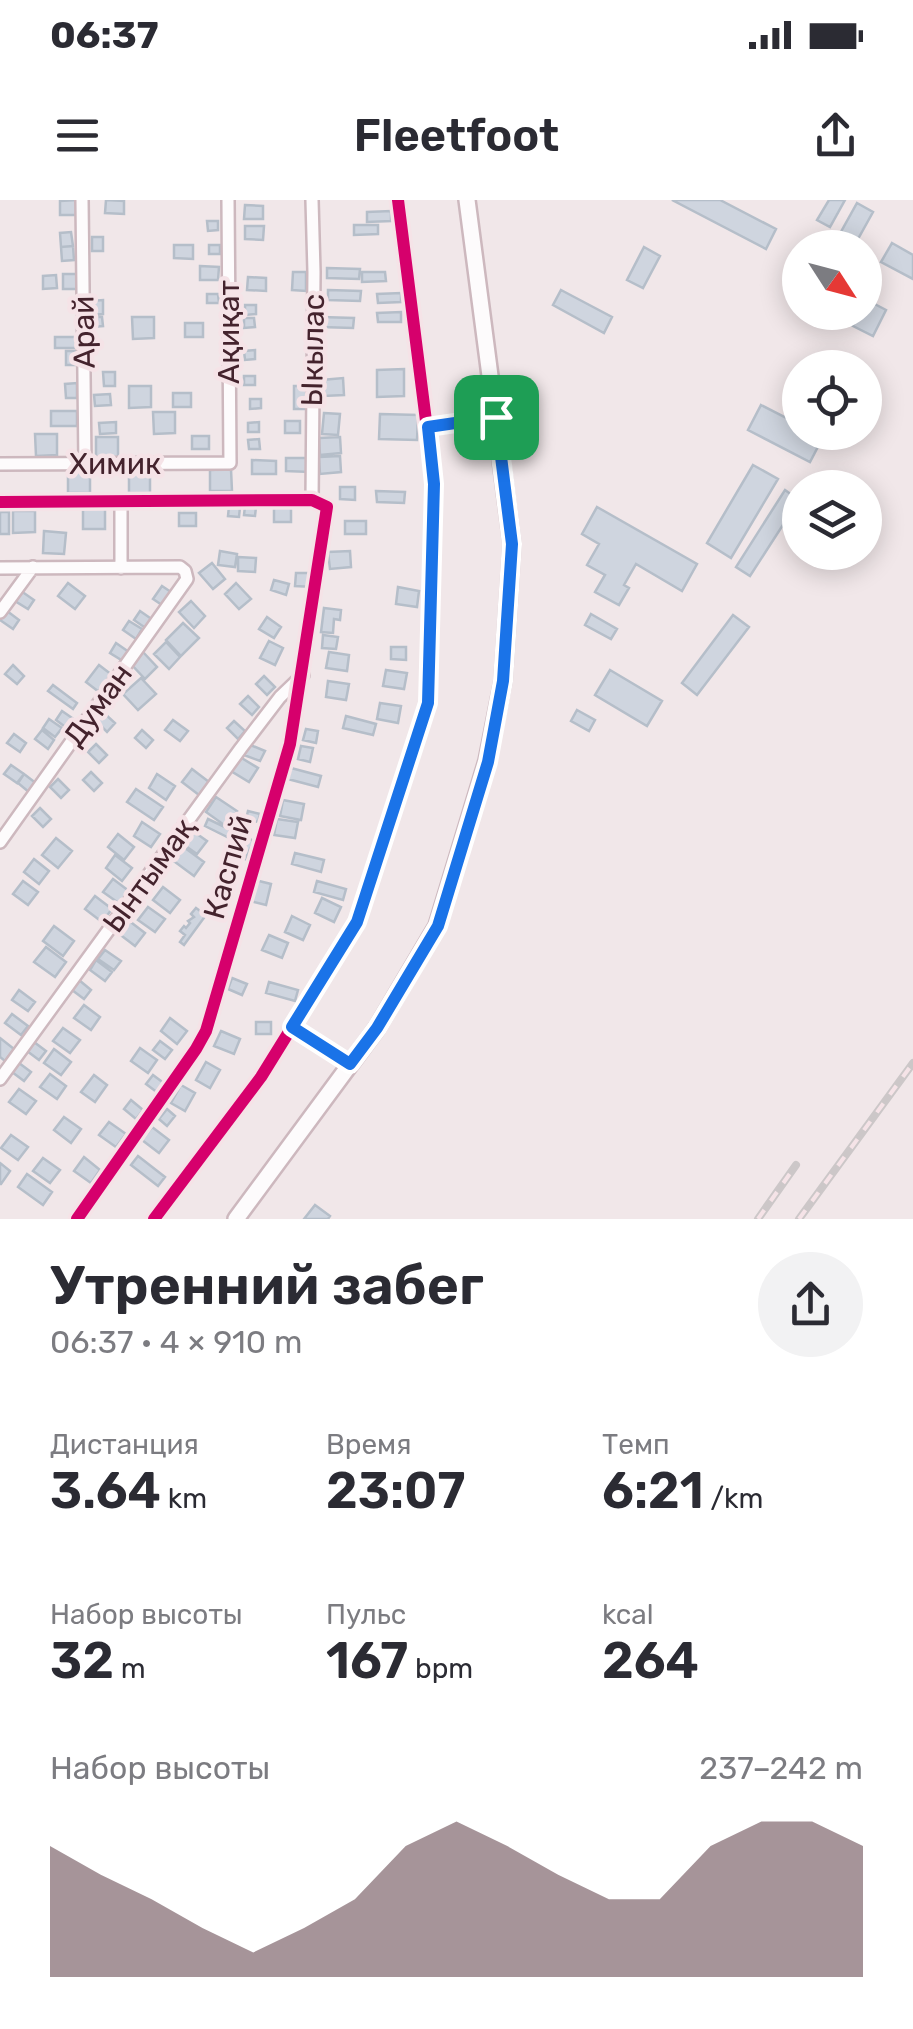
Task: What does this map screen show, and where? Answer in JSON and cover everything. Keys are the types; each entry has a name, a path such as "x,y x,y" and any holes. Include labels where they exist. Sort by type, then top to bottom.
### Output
{"main road":[{"path":"236,1219 377,1028 438,926 488,762 503,681 512,544 468,200"}],"street":[{"name":"Арай","path":"82,200 85,464"},
{"name":"Ақиқат","path":"228,200 230,463"},
{"name":"Ыкылас","path":"312,200 312,500"},
{"path":"154,1219 260,1077 357,922 428,703 434,484 398,200"},
{"path":"428,427 496,417"},
{"name":"Химик","path":"0,464 230,463"},
{"path":"0,502 312,500"},
{"name":"Каспий","path":"77,1219 206,1031 290,744 327,506 312,500"},
{"path":"0,568 122,568 122,501"},
{"name":"Думан","path":"0,842 187,579 180,567 122,568"},
{"path":"0,612 33,568"},
{"name":"Ынтымақ","path":"0,1079 241,748 280,697 303,675"},
{"path":"292,1027 350,1064"}],"building":[{"path":"77,200 77,215 60,215 60,201"},
{"path":"106,200 124,201 124,214 105,213"},
{"path":"672,200 720,200 776,229 766,249"},
{"path":"829,200 845,200 830,227 817,220"},
{"path":"857,203 873,212 863,230 842,230"},
{"path":"245,205 263,206 263,219 244,219"},
{"path":"391,211 391,221 367,222 367,212"},
{"path":"207,221 218,221 218,230 208,231"},
{"path":"354,225 378,225 378,234 354,235"},
{"path":"245,226 264,226 263,240 245,239"},
{"path":"71,232 73,246 61,247 60,233"},
{"path":"92,237 103,237 103,251 92,251"},
{"path":"892,243 913,255 913,279 882,263"},
{"path":"174,245 193,245 193,259 174,258"},
{"path":"209,245 220,245 220,254 209,254"},
{"path":"73,246 74,260 62,261 61,247"},
{"path":"644,247 660,256 643,288 627,280"},
{"path":"200,266 219,267 218,280 200,280"},
{"path":"327,268 360,269 359,279 327,278"},
{"path":"293,272 306,272 306,291 292,290"},
{"path":"362,272 385,272 386,281 362,282"},
{"path":"63,274 79,274 80,289 63,289"},
{"path":"56,275 57,288 43,289 43,276"},
{"path":"248,277 266,278 266,291 247,290"},
{"path":"328,290 361,291 360,301 328,300"},
{"path":"561,290 612,317 604,333 553,305"},
{"path":"401,293 401,302 378,303 377,294"},
{"path":"207,294 218,294 219,303 207,303"},
{"path":"103,300 103,314 91,315 91,301"},
{"path":"245,305 256,305 256,314 245,315"},
{"path":"401,312 401,322 378,322 377,313"},
{"path":"92,317 102,317 103,326 92,327"},
{"path":"132,317 154,317 154,338 133,339"},
{"path":"321,317 354,318 353,328 320,327"},
{"path":"244,318 254,318 255,327 244,328"},
{"path":"185,323 203,323 203,337 185,337"},
{"path":"55,337 76,337 76,348 55,348"},
{"path":"255,350 255,359 245,360 244,351"},
{"path":"66,351 78,351 78,365 66,365"},
{"path":"404,369 404,396 377,397 377,370"},
{"path":"103,372 115,372 115,386 104,386"},
{"path":"244,376 255,376 255,385 244,385"},
{"path":"343,378 344,395 323,396 322,380"},
{"path":"77,383 77,398 66,398 65,384"},
{"path":"129,386 151,386 151,407 129,408"},
{"path":"294,386 307,386 307,409 294,409"},
{"path":"173,393 191,393 191,407 173,407"},
{"path":"110,394 111,405 95,406 94,395"},
{"path":"250,399 261,399 261,408 250,409"},
{"path":"761,405 782,416 782,448 748,430"},
{"path":"51,411 77,411 77,426 51,426"},
{"path":"153,412 175,412 175,433 154,434"},
{"path":"324,413 340,414 338,435 322,434"},
{"path":"380,414 418,415 417,440 379,439"},
{"path":"285,421 300,421 300,433 285,433"},
{"path":"116,422 116,433 100,434 99,423"},
{"path":"259,422 259,432 248,432 248,423"},
{"path":"35,434 57,434 57,455 36,456"},
{"path":"192,436 209,436 209,449 192,449"},
{"path":"96,437 118,437 118,458 96,459"},
{"path":"340,437 341,453 320,455 319,438"},
{"path":"259,439 260,449 249,449 248,440"},
{"path":"787,450 816,450 810,462"},
{"path":"340,456 341,472 320,474 319,457"},
{"path":"286,458 310,458 310,472 286,471"},
{"path":"252,460 276,461 276,474 252,474"},
{"path":"753,465 778,479 731,558 707,543"},
{"path":"231,469 232,491 210,491 210,470"},
{"path":"129,471 150,471 150,493 129,493"},
{"path":"68,472 90,472 90,493 68,493"},
{"path":"340,487 355,487 355,500 340,499"},
{"path":"376,491 405,492 404,503 377,502"},
{"path":"782,495 782,526 750,576 736,567"},
{"path":"229,506 240,507 239,517 228,516"},
{"path":"245,506 256,507 255,516 244,515"},
{"path":"597,507 697,564 682,591 636,564 624,585 629,588 619,605 595,592 605,575 587,565 599,544 582,534"},
{"path":"83,508 105,508 105,529 83,529"},
{"path":"274,508 291,508 291,522 274,522"},
{"path":"13,511 35,511 35,532 13,533"},
{"path":"0,512 9,512 9,534 0,534"},
{"path":"179,513 196,513 196,526 179,526"},
{"path":"345,521 366,521 366,534 345,534"},
{"path":"44,531 66,533 64,554 43,553"},
{"path":"220,551 237,554 235,567 218,565"},
{"path":"350,551 351,567 330,569 328,552"},
{"path":"238,557 256,558 255,572 238,571"},
{"path":"212,563 225,579 213,589 199,573"},
{"path":"296,573 314,573 313,587 295,586"},
{"path":"274,580 289,584 286,595 271,590"},
{"path":"68,583 85,596 75,609 58,596"},
{"path":"236,583 251,599 239,609 225,594"},
{"path":"162,586 171,592 162,605 153,599"},
{"path":"398,587 419,591 417,607 396,604"},
{"path":"21,591 34,600 28,609 15,601"},
{"path":"191,601 205,616 194,628 179,612"},
{"path":"324,608 341,610 340,620 334,619 333,633 321,632"},
{"path":"7,611 19,620 13,629 0,620"},
{"path":"140,611 153,620 147,629 134,620"},
{"path":"591,614 617,629 611,639 585,625"},
{"path":"733,615 749,627 697,695 682,683"},
{"path":"267,617 281,627 274,638 259,629"},
{"path":"129,621 142,629 136,639 123,630"},
{"path":"183,623 199,638 181,656 166,640"},
{"path":"323,635 338,637 336,649 322,648"},
{"path":"269,641 283,648 275,665 260,658"},
{"path":"166,642 180,657 169,669 154,654"},
{"path":"116,643 129,652 123,661 110,653"},
{"path":"391,647 406,647 406,660 391,659"},
{"path":"143,652 157,667 145,679 131,664"},
{"path":"329,652 349,655 347,671 326,668"},
{"path":"13,665 24,676 17,684 5,674"},
{"path":"99,665 112,675 99,692 86,682"},
{"path":"386,670 407,673 404,689 383,686"},
{"path":"610,670 662,701 647,726 595,695"},
{"path":"264,676 275,687 267,695 256,684"},
{"path":"141,678 156,694 138,710 123,694"},
{"path":"328,681 349,684 346,700 326,697"},
{"path":"53,685 77,703 73,709 48,691"},
{"path":"248,696 259,707 252,715 240,704"},
{"path":"380,703 401,706 398,723 377,719"},
{"path":"577,710 595,720 589,731 571,721"},
{"path":"62,711 75,720 68,729 56,720"},
{"path":"104,713 115,723 107,732 96,721"},
{"path":"346,716 376,724 373,735 343,728"},
{"path":"49,719 62,728 55,737 43,728"},
{"path":"173,720 188,731 180,741 165,730"},
{"path":"234,721 245,731 238,739 227,728"},
{"path":"306,729 318,731 316,743 303,740"},
{"path":"42,730 54,740 48,749 35,739"},
{"path":"142,730 153,740 146,748 135,738"},
{"path":"14,734 26,743 20,752 7,743"},
{"path":"96,744 107,755 99,763 88,752"},
{"path":"248,744 265,751 260,761 244,755"},
{"path":"301,746 313,748 310,762 298,759"},
{"path":"240,757 258,768 249,782 231,771"},
{"path":"11,765 24,774 17,783 4,774"},
{"path":"291,768 321,776 318,787 288,779"},
{"path":"192,769 209,782 199,795 182,782"},
{"path":"91,772 102,783 94,791 83,780"},
{"path":"24,774 37,784 30,793 18,783"},
{"path":"157,774 175,786 166,800 149,788"},
{"path":"58,779 69,790 61,798 50,787"},
{"path":"136,789 163,807 154,820 127,802"},
{"path":"216,797 237,811 227,827 206,812"},
{"path":"283,800 304,804 301,820 280,816"},
{"path":"40,808 51,819 43,827 32,816"},
{"path":"248,811 260,814 258,822 246,819"},
{"path":"208,819 254,841 245,859 237,855 243,845 205,826"},
{"path":"277,819 298,822 295,838 274,835"},
{"path":"142,822 160,834 151,847 134,836"},
{"path":"190,829 207,841 197,854 180,842"},
{"path":"118,834 134,847 124,860 108,847"},
{"path":"56,838 72,851 58,868 42,855"},
{"path":"181,845 204,862 194,876 171,859"},
{"path":"295,853 324,860 321,872 292,864"},
{"path":"115,855 132,868 122,881 106,868"},
{"path":"34,859 49,871 39,884 24,872"},
{"path":"113,879 129,891 120,904 103,892"},
{"path":"255,880 271,884 266,905 250,901"},
{"path":"23,881 38,892 28,905 13,894"},
{"path":"317,881 346,889 343,900 314,892"},
{"path":"163,887 180,900 170,913 153,900"},
{"path":"95,896 112,909 102,922 85,909"},
{"path":"322,898 341,907 334,922 315,913"},
{"path":"148,907 165,919 155,932 138,920"},
{"path":"196,908 206,915 184,945 180,942 185,935 180,931 190,923"},
{"path":"292,916 310,925 303,940 285,932"},
{"path":"128,920 145,933 135,946 118,933"},
{"path":"54,926 74,941 63,956 43,941"},
{"path":"269,935 288,943 282,958 262,950"},
{"path":"46,947 66,962 55,977 34,962"},
{"path":"105,950 121,961 114,970 98,959"},
{"path":"96,960 112,972 105,981 90,970"},
{"path":"232,978 247,984 242,995 228,989"},
{"path":"79,980 91,990 84,999 72,990"},
{"path":"269,982 298,990 295,1001 266,993"},
{"path":"19,990 35,1002 28,1011 12,1000"},
{"path":"84,1005 100,1017 91,1030 74,1018"},
{"path":"12,1014 28,1026 21,1035 5,1023"},
{"path":"170,1018 187,1031 177,1044 161,1031"},
{"path":"256,1022 271,1022 271,1034 256,1034"},
{"path":"63,1028 80,1040 70,1053 53,1041"},
{"path":"221,1031 240,1039 234,1054 214,1046"},
{"path":"0,1038 14,1049 5,1061 0,1057"},
{"path":"160,1041 172,1050 165,1059 153,1050"},
{"path":"34,1042 46,1051 39,1060 27,1051"},
{"path":"140,1048 157,1060 148,1073 131,1061"},
{"path":"54,1049 71,1062 61,1075 44,1063"},
{"path":"206,1062 220,1070 210,1088 196,1080"},
{"path":"19,1063 31,1072 24,1081 12,1072"},
{"path":"50,1074 66,1086 57,1099 40,1087"},
{"path":"94,1075 107,1085 95,1102 81,1092"},
{"path":"153,1075 165,1084 158,1093 146,1084"},
{"path":"181,1085 195,1093 185,1111 171,1103"},
{"path":"19,1089 36,1101 26,1114 9,1102"},
{"path":"131,1100 143,1110 136,1119 124,1109"},
{"path":"167,1109 175,1116 167,1126 159,1119"},
{"path":"64,1117 81,1129 71,1143 54,1130"},
{"path":"109,1122 126,1134 116,1147 99,1135"},
{"path":"152,1127 169,1140 159,1153 142,1140"},
{"path":"11,1135 28,1147 18,1160 1,1148"},
{"path":"138,1156 165,1177 158,1186 131,1165"},
{"path":"84,1157 100,1170 91,1183 74,1171"},
{"path":"43,1158 60,1170 50,1183 33,1171"},
{"path":"0,1163 10,1171 1,1184 0,1184"},
{"path":"27,1174 52,1192 43,1205 18,1187"},
{"path":"315,1205 330,1216 328,1219 304,1219"}],"railway":[{"path":"799,1219 913,1063"},
{"path":"758,1219 796,1165"}],"cycle path":[{"path":"154,1219 261,1077 357,922 428,703 434,484 398,200"},
{"path":"0,502 312,500 327,507 290,744 206,1031 77,1219"}],"route":[{"path":"496,417 512,544 503,681 488,762 438,926 377,1028 350,1064 292,1027 357,922 428,703 434,484 428,427 496,417"}]}
